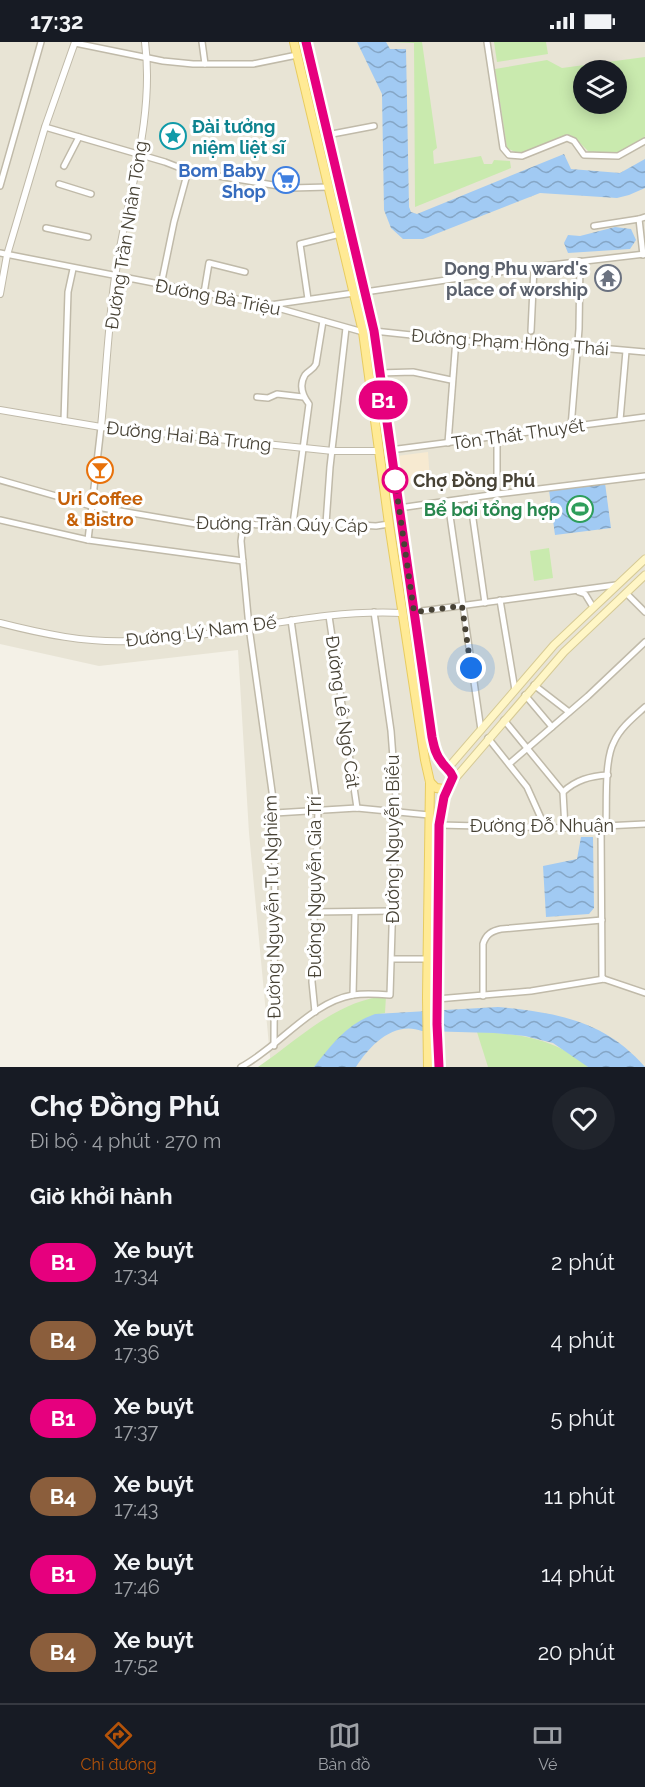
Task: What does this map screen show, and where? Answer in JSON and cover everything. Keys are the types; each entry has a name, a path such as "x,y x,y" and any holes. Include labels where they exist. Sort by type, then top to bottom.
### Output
{"main road":[{"path":"294,42 363,332 402,613 430,780 428,1067"},
{"path":"306,42 374,331 432,737 436,753 452,774 440,810 439,825 437,1002 439,1067"},
{"path":"316,135 327,135"},
{"path":"354,293 365,292"},
{"path":"379,452 390,450"},
{"path":"430,780 434,768 446,767 561,638 645,559"},
{"path":"430,780 439,789 450,784 534,684 564,652 645,575"},
{"path":"616,585 626,593"},
{"path":"593,607 601,617"},
{"path":"402,613 414,612"}],"street":[{"path":"0,186 41,42"},
{"name":"Đường Trần Nhân Tông","path":"101,427 115,277 139,155 145,105 147,57 145,42"},
{"path":"202,42 205,64"},
{"path":"487,42 503,148 509,155 518,157 567,138 574,141 584,155 612,157 624,154 645,141"},
{"path":"0,294 3,254 75,43 178,64 253,64 297,55"},
{"path":"327,135 374,126"},
{"path":"45,127 165,162 188,171 291,188 329,187"},
{"path":"64,166 79,137"},
{"path":"161,285 174,222 188,171"},
{"path":"59,184 91,194"},
{"path":"365,292 534,267 644,254 642,218 594,226"},
{"path":"46,228 88,237"},
{"path":"308,299 300,244 340,234"},
{"name":"Đường Bà Triệu","path":"3,254 267,305 363,332"},
{"path":"572,427 579,261"},
{"path":"204,293 209,263 245,272"},
{"path":"531,331 534,267"},
{"path":"64,421 68,292 73,269"},
{"path":"267,305 354,293"},
{"path":"293,524 309,404 303,397 302,384 306,375 314,369 316,364 323,321"},
{"path":"326,524 330,467 346,328"},
{"name":"Đường Phạm Hồng Thái","path":"374,331 505,345 577,346 645,352"},
{"path":"448,443 456,339"},
{"path":"620,420 626,351"},
{"path":"379,373 409,371 452,380"},
{"path":"257,397 268,398 277,394 303,397"},
{"name":"Đường Hai Bà Trưng","path":"0,410 101,427 333,451 379,452"},
{"name":"Tôn Thất Thuyết","path":"390,450 645,417"},
{"path":"88,540 101,427"},
{"path":"496,436 497,494"},
{"path":"399,508 645,476"},
{"name":"Đường Trần Qúy Cáp","path":"0,480 91,506 202,525 375,526 389,524"},
{"path":"470,498 485,603"},
{"path":"448,502 481,730"},
{"path":"0,520 88,540 243,561"},
{"name":"Đường Nguyễn Tư Nghiêm","path":"243,526 241,540 249,627 275,813 274,1046"},
{"path":"414,612 616,585"},
{"path":"572,591 584,593 593,607"},
{"path":"626,593 645,612"},
{"path":"500,600 515,690"},
{"name":"Đường Lý Nam Đế","path":"0,623 29,631 98,641 167,639 291,620 374,612 402,613"},
{"name":"Đường Nguyễn Biểu","path":"353,995 390,995 392,959 396,812 391,731 374,612"},
{"name":"Đường Lê Ngô Cát","path":"329,616 357,808"},
{"name":"Đường Nguyễn Gia Trí","path":"291,620 318,811 312,982 315,1011"},
{"path":"509,764 645,642"},
{"path":"534,684 569,712"},
{"path":"525,695 552,727"},
{"path":"604,979 602,977 602,920 604,826 608,774 614,741 645,707"},
{"path":"504,720 563,792 565,828"},
{"path":"488,738 527,787 545,826"},
{"path":"563,792 571,785 586,778 608,774"},
{"path":"275,813 357,808 429,815"},
{"name":"Đường Đỗ Nhuận","path":"439,825 565,828 645,824"},
{"path":"315,912 393,911"},
{"path":"241,1067 274,1046 315,1011 334,1001 353,995 355,912"},
{"path":"483,996 483,944 491,932 501,929 602,920"},
{"path":"392,959 428,959"},
{"path":"437,1002 531,991 604,979 645,993"}],"shaded area":[{"path":"0,42 645,42 645,1067 271,1067 249,833 238,650 99,666 0,644"},
{"name":"Chợ Đồng Phú","path":"428,452 430,482 399,484 397,456"}],"green space":[{"path":"393,42 422,42 437,148 433,151 434,164 481,156 484,164 492,164 494,160 510,161 511,168 415,207 414,43"},
{"path":"494,42 546,42 548,54 497,62"},
{"path":"645,57 645,136 627,150 606,154 591,154 573,136 566,135 521,155 507,148 495,69 547,60 562,68 573,67 573,114 627,114 627,60 622,60"},
{"path":"549,548 553,578 534,581 530,551"},
{"path":"386,996 385,1013 375,1015 355,1026 314,1067 258,1067 318,1023 350,1005"},
{"path":"477,1032 536,1039 576,1057 588,1067 488,1067"}],"water":[{"path":"357,42 386,42 390,49 406,49 409,207 411,212 417,214 564,154 571,169 620,173 645,159 645,188 617,198 540,193 423,239 403,239 391,228 384,210 382,94"},
{"path":"615,227 631,229 636,240 630,249 568,253 564,243 568,235 580,236"},
{"name":"Bể bơi tổng hợp","path":"605,483 611,528 555,535 549,490"},
{"path":"581,837 593,837 594,908 589,914 546,917 543,866 577,859"},
{"path":"498,1007 560,1016 596,1029 629,1051 645,1067 588,1067 553,1043 525,1036 402,1029 392,1032 375,1043 356,1067 314,1067 348,1029 375,1014"}],"bus line":[{"name":"B1","path":"306,42 374,331 432,737 436,753 450,769 453,777 440,810 439,825 437,1061 439,1067"}],"place":[{"name":"Đài tưởng niệm liệt sĩ","path":"173,136"},
{"name":"Bom Baby Shop","path":"286,180"},
{"name":"Dong Phu ward's place of worship","path":"608,278"},
{"name":"Uri Coffee & Bistro","path":"100,470"},
{"name":"Chợ Đồng Phú","path":"395,480"},
{"name":"Bể bơi tổng hợp","path":"580,509"}],"route":[{"path":"395,480 414,612 462,606 471,668"}]}
